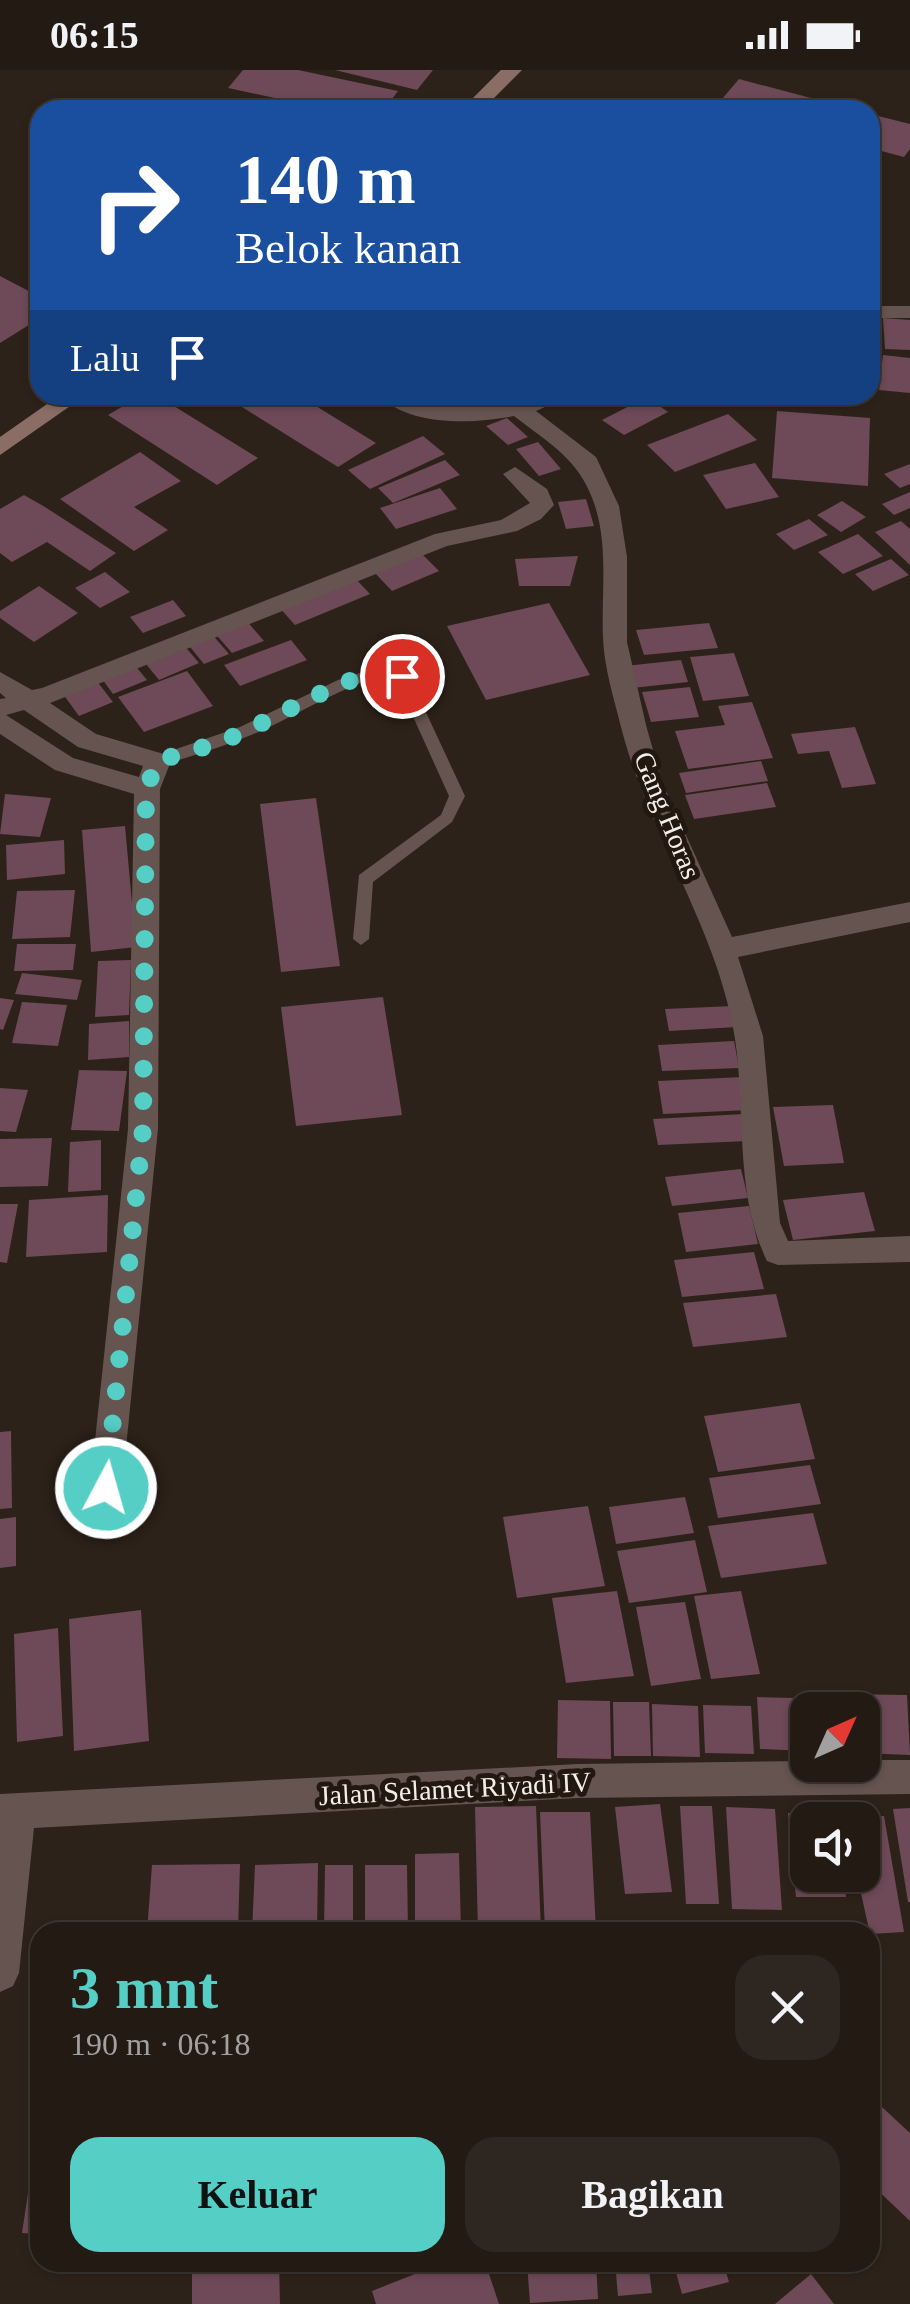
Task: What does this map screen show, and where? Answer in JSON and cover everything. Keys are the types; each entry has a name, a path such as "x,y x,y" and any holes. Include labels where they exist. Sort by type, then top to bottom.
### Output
{"main road":[{"path":"481,100 512,70"},
{"path":"0,448 61,405"}],"street":[{"path":"880,312 910,312"},
{"path":"417,405 439,413 522,411 536,405"},
{"name":"Gang Horas","path":"522,411 570,444 588,462 602,490 613,534 616,642 633,725 649,782 722,950 749,1036 765,1223 773,1245 778,1252 791,1254 910,1249"},
{"path":"0,708 443,539 533,516 542,505 539,494 515,474"},
{"path":"0,682 87,741 152,775"},
{"path":"0,722 64,764 152,775"},
{"path":"106,1488 143,1129 152,775"},
{"path":"722,950 910,912"},
{"name":"Jalan Selamet Riyadi IV","path":"9,1812 578,1781 910,1777"},
{"path":"0,1974 9,1812"}],"lane":[{"path":"152,775 329,688 388,669 402,676 457,796 447,818 365,879 361,939"}],"building":[{"path":"243,70 298,70 398,91 391,100 284,100 228,88"},
{"path":"335,70 433,70 417,90"},
{"path":"739,79 818,100 721,100"},
{"path":"880,116 910,124 910,149 904,157 880,151"},
{"path":"0,276 30,292 30,324 0,343"},
{"path":"883,318 910,320 910,350 885,349"},
{"path":"883,355 910,358 910,393 880,390"},
{"path":"125,405 172,405 258,458 217,485 108,415"},
{"path":"239,405 314,405 376,443 338,467"},
{"path":"631,405 658,405 668,412 624,435 602,420"},
{"path":"777,411 870,418 868,486 772,478"},
{"path":"728,414 757,440 675,472 647,445"},
{"path":"507,418 528,437 508,445 486,426"},
{"path":"423,436 445,454 370,489 348,470"},
{"path":"538,442 561,469 539,476 516,449"},
{"path":"140,452 181,481 134,507 168,530 134,551 60,499"},
{"path":"445,460 460,475 393,503 378,488"},
{"path":"755,463 779,497 726,509 703,475"},
{"path":"910,464 910,484 900,488 884,474"},
{"path":"440,488 457,509 396,529 380,508"},
{"path":"910,492 910,508 894,515 882,504"},
{"path":"24,495 116,553 90,571 47,542 12,562 0,553 0,509"},
{"path":"586,499 594,526 566,529 558,502"},
{"path":"842,501 866,517 841,532 817,515"},
{"path":"809,519 828,535 794,550 776,534"},
{"path":"901,521 910,529 910,565 875,532"},
{"path":"858,534 883,556 843,574 818,552"},
{"path":"421,553 439,571 392,591 374,572"},
{"path":"578,556 570,586 519,586 515,559"},
{"path":"891,559 909,575 873,591 855,574"},
{"path":"105,572 130,592 100,608 75,588"},
{"path":"353,576 370,594 295,625 278,606"},
{"path":"39,586 78,613 34,642 0,618 0,611"},
{"path":"173,600 186,616 143,633 130,617"},
{"path":"549,603 590,675 486,700 447,626"},
{"path":"245,619 264,641 232,653 213,631"},
{"path":"709,623 718,648 644,655 636,630"},
{"path":"210,632 229,654 204,664 186,642"},
{"path":"291,640 307,660 240,686 224,665"},
{"path":"182,643 199,663 159,680 142,659"},
{"path":"734,653 749,696 703,701 690,657"},
{"path":"681,660 688,682 632,688 625,666"},
{"path":"133,663 147,680 113,694 100,676"},
{"path":"187,671 213,706 144,732 118,697"},
{"path":"96,680 113,702 79,716 63,694"},
{"path":"690,687 699,717 651,722 642,692"},
{"path":"752,702 773,758 688,769 675,731 725,725 718,706"},
{"path":"855,727 876,784 842,788 829,751 798,754 791,734"},
{"path":"761,761 768,781 686,793 679,773"},
{"path":"767,783 776,807 694,819 685,795"},
{"path":"5,794 51,798 40,837 0,834"},
{"path":"316,798 340,966 281,972 260,804"},
{"path":"125,826 136,947 91,952 82,830"},
{"path":"64,840 65,874 7,880 6,845"},
{"path":"75,890 70,937 12,939 17,891"},
{"path":"17,944 76,944 73,970 14,971"},
{"path":"131,960 129,1015 95,1017 98,961"},
{"path":"22,973 82,980 77,1000 15,994"},
{"path":"383,997 402,1115 296,1126 281,1007"},
{"path":"0,998 14,1000 3,1030 0,1029"},
{"path":"22,1002 67,1005 58,1046 12,1043"},
{"path":"733,1006 737,1027 669,1031 665,1009"},
{"path":"129,1021 129,1057 88,1060 89,1024"},
{"path":"734,1041 739,1068 662,1071 658,1045"},
{"path":"79,1070 127,1071 119,1131 71,1130"},
{"path":"743,1077 749,1110 663,1114 658,1081"},
{"path":"0,1088 28,1090 16,1132 0,1131"},
{"path":"833,1105 844,1163 784,1166 773,1107"},
{"path":"744,1114 748,1141 658,1145 653,1119"},
{"path":"52,1138 48,1186 0,1187 0,1139"},
{"path":"101,1140 101,1190 68,1192 70,1142"},
{"path":"741,1169 748,1198 672,1206 665,1177"},
{"path":"864,1192 875,1231 793,1240 783,1200"},
{"path":"108,1195 107,1252 26,1257 29,1200"},
{"path":"0,1204 18,1204 7,1263 0,1262"},
{"path":"749,1206 758,1244 686,1252 678,1213"},
{"path":"754,1252 764,1289 682,1297 674,1260"},
{"path":"776,1294 787,1337 693,1347 683,1303"},
{"path":"800,1403 815,1459 718,1472 704,1416"},
{"path":"11,1431 12,1508 0,1509 0,1432"},
{"path":"810,1465 821,1504 718,1518 709,1478"},
{"path":"685,1497 694,1533 616,1544 609,1507"},
{"path":"588,1506 605,1586 517,1598 503,1517"},
{"path":"813,1513 827,1564 721,1578 708,1526"},
{"path":"16,1517 16,1566 0,1568 0,1519"},
{"path":"695,1540 707,1592 629,1603 617,1551"},
{"path":"617,1591 634,1676 566,1683 552,1598"},
{"path":"741,1591 760,1674 711,1679 694,1596"},
{"path":"685,1602 701,1679 651,1686 636,1607"},
{"path":"141,1610 149,1741 74,1751 69,1619"},
{"path":"58,1628 63,1736 17,1742 14,1634"},
{"path":"880,1695 907,1695 910,1755 880,1754"},
{"path":"757,1697 790,1698 790,1750 760,1749"},
{"path":"558,1700 610,1701 611,1759 557,1758"},
{"path":"613,1702 649,1702 651,1756 614,1756"},
{"path":"652,1704 698,1706 700,1757 653,1756"},
{"path":"703,1705 751,1706 754,1754 705,1753"},
{"path":"660,1804 672,1892 625,1894 615,1807"},
{"path":"536,1806 541,1922 478,1922 475,1807"},
{"path":"680,1806 712,1806 719,1904 686,1904"},
{"path":"726,1807 775,1809 782,1910 732,1909"},
{"path":"910,1808 910,1902 908,1902 893,1809"},
{"path":"540,1812 590,1812 596,1922 545,1922"},
{"path":"880,1816 884,1816 904,1932 880,1933 880,1922 867,1922 861,1892 880,1892"},
{"path":"459,1853 461,1922 415,1922 415,1854"},
{"path":"318,1863 317,1922 252,1922 255,1865"},
{"path":"240,1864 238,1922 148,1922 152,1865"},
{"path":"325,1865 353,1865 353,1922 324,1922"},
{"path":"365,1865 407,1865 408,1922 365,1922"},
{"path":"796,1892 845,1892 846,1897 796,1897"},
{"path":"880,2105 910,2133 910,2221 880,2192"},
{"path":"30,2180 30,2233 22,2233"},
{"path":"192,2272 279,2272 280,2304 192,2304"},
{"path":"420,2272 488,2272 499,2304 376,2304 372,2291"},
{"path":"528,2272 597,2272 598,2299 530,2303"},
{"path":"616,2272 649,2272 652,2293 618,2296"},
{"path":"676,2272 726,2272 729,2282 682,2294"},
{"path":"811,2274 834,2304 775,2304"}],"route":[{"path":"106,1488 143,1129 146,789 158,761 233,737 307,698 370,673 388,669 402,676"}]}
